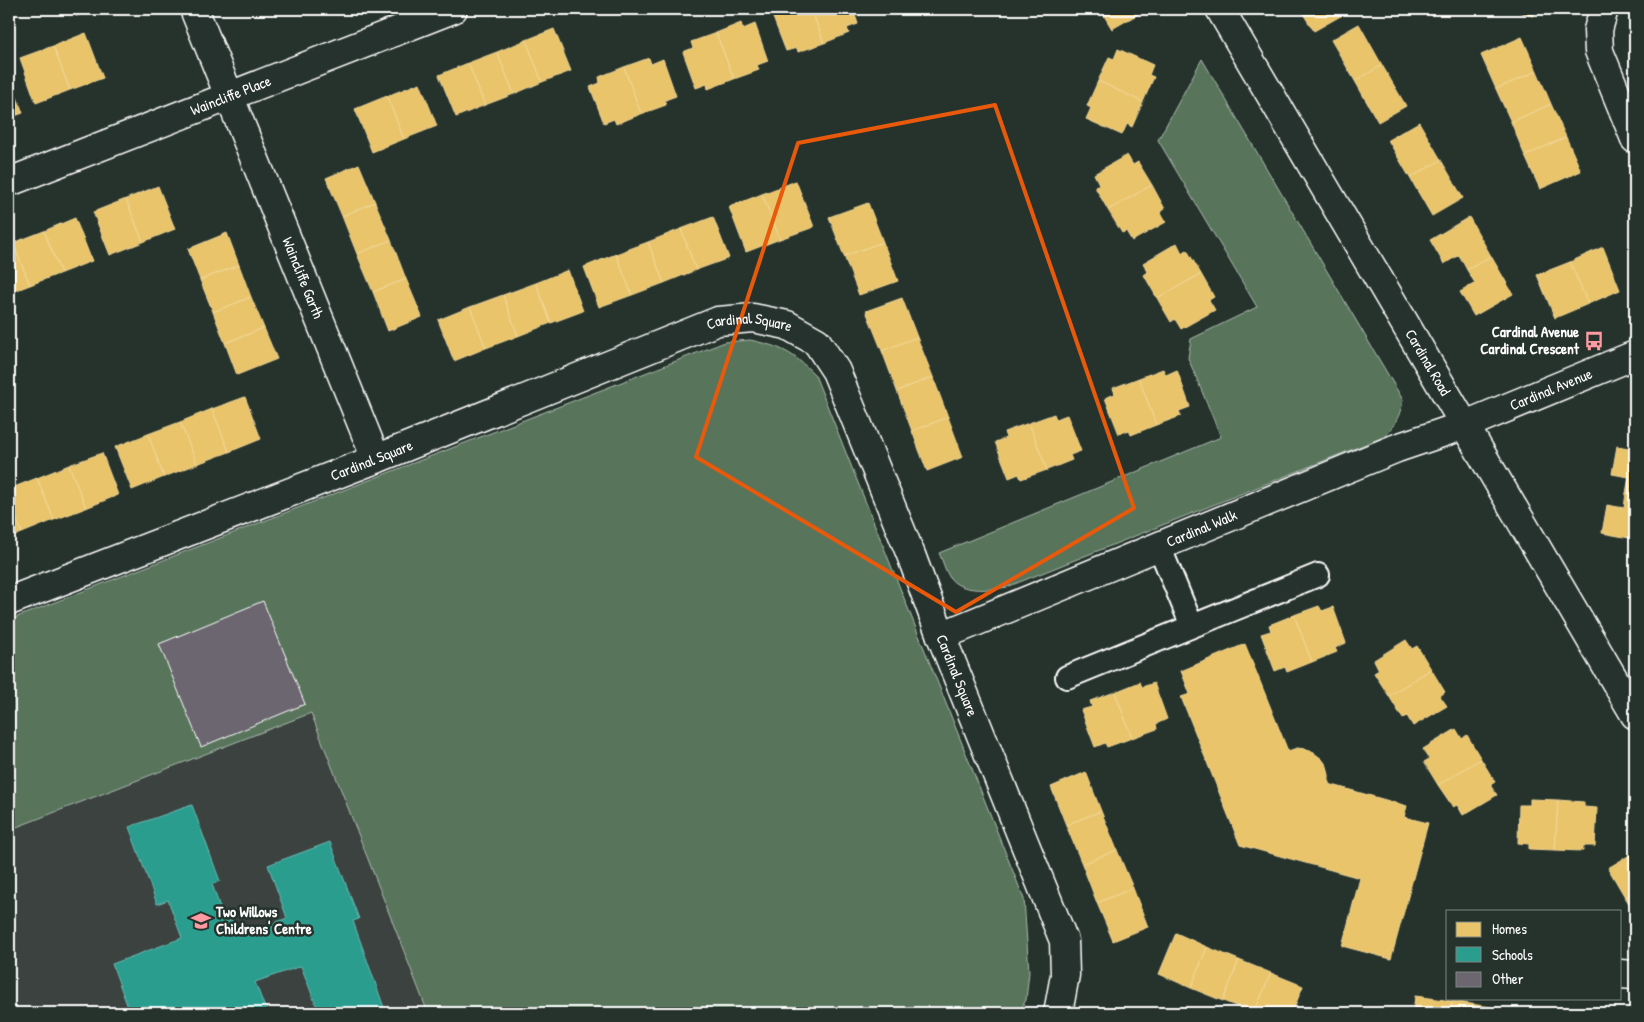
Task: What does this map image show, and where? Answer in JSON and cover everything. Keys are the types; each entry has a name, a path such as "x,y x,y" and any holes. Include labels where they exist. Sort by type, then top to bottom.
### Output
{"street":[{"name":"Waincliffe Garth","path":"194,9 376,459"},
{"name":"Waincliffe Place","path":"9,182 452,9"},
{"name":"Cardinal Road","path":"1220,9 1635,715"},
{"path":"1604,9 1598,30 1599,51 1635,138"},
{"name":"Cardinal Square","path":"9,601 376,459 718,322 753,318 786,324 817,342 836,371 1064,942 1066,975 1058,1013"},
{"name":"Cardinal Avenue","path":"1465,425 1635,355"},
{"name":"Cardinal Walk","path":"941,636 1397,448 1465,425"},
{"path":"1622,974 1635,975"}],"lane":[{"path":"1159,546 1192,626"},
{"path":"1067,677 1318,574"}],"highlighted area":[{"path":"995,105 1134,508 956,612 696,457 798,143"}],"shaded area":[{"name":"Two Willows Childrens' Centre","path":"311,713 428,1013 9,1013 9,830"}],"green space":[{"path":"1202,59 1403,400 1397,419 1386,436 1007,587 977,589 961,586 950,578 939,553 1221,437 1188,358 1191,339 1257,307 1158,140"},
{"path":"750,340 779,348 800,361 815,375 1024,899 1029,972 1026,1000 1018,1013 428,1013 311,713 9,830 9,620 725,342"}],"building: Homes":[{"path":"73,9 96,9 76,16"},
{"path":"782,9 811,9 824,43 798,52 797,48 786,51 772,15 783,11"},
{"path":"811,9 853,9 858,24 847,28 849,33 824,43"},
{"path":"1100,9 1147,9 1112,29"},
{"path":"1300,9 1353,9 1314,31"},
{"path":"1510,9 1535,9 1533,16"},
{"path":"741,23 743,29 755,24 768,61 757,65 759,70 734,79 716,33"},
{"path":"1359,24 1382,65 1355,81 1331,40"},
{"path":"554,29 571,71 542,82 526,40"},
{"path":"86,33 103,78 70,90 53,46"},
{"path":"716,33 734,79 708,89 707,84 696,88 683,52 693,48 691,42"},
{"path":"1522,37 1537,71 1496,89 1481,55"},
{"path":"526,40 542,82 514,94 497,52"},
{"path":"53,46 70,90 36,103 20,58"},
{"path":"1118,49 1153,65 1149,75 1154,77 1143,102 1098,81 1109,57 1114,59"},
{"path":"497,52 514,94 485,105 468,63"},
{"path":"649,58 651,64 663,59 676,96 665,100 666,105 641,114 624,67"},
{"path":"468,63 485,105 456,117 439,75"},
{"path":"1382,65 1406,106 1378,122 1355,81"},
{"path":"624,67 641,114 616,124 614,119 604,123 590,87 600,83 599,77"},
{"path":"1537,71 1551,104 1511,122 1496,89"},
{"path":"9,76 23,113 9,118"},
{"path":"1098,81 1143,102 1132,127 1127,124 1122,135 1086,119 1091,108 1087,106"},
{"path":"420,83 437,126 404,139 387,96"},
{"path":"387,96 404,139 372,152 355,109"},
{"path":"1551,104 1566,137 1525,156 1511,122"},
{"path":"1419,122 1441,160 1410,178 1388,140"},
{"path":"1566,137 1581,171 1540,189 1525,156"},
{"path":"1127,155 1133,165 1138,162 1152,185 1108,210 1095,187 1099,184 1094,174"},
{"path":"1441,160 1463,198 1432,216 1410,178"},
{"path":"359,164 375,202 342,216 326,178"},
{"path":"796,181 814,227 780,239 762,194"},
{"path":"1152,185 1165,209 1160,212 1166,222 1132,241 1126,231 1122,233 1108,210"},
{"path":"158,186 175,229 143,242 126,199"},
{"path":"762,194 780,239 746,252 729,207"},
{"path":"126,199 143,242 110,255 93,212"},
{"path":"375,202 391,240 357,254 342,216"},
{"path":"868,203 883,242 844,256 829,217"},
{"path":"713,217 729,258 696,270 681,229"},
{"path":"1469,217 1491,256 1467,270 1459,255 1444,264 1430,240"},
{"path":"75,218 92,261 61,273 44,231"},
{"path":"681,229 696,270 664,283 648,242"},
{"path":"44,231 61,273 30,285 13,243"},
{"path":"227,233 239,265 200,280 188,249"},
{"path":"391,240 406,279 373,292 357,254"},
{"path":"648,242 664,283 632,295 616,254"},
{"path":"883,242 898,281 859,295 844,256"},
{"path":"13,243 30,285 9,293 9,245"},
{"path":"1177,243 1182,253 1187,250 1201,274 1157,298 1144,275 1148,272 1143,263"},
{"path":"1603,247 1620,290 1588,304 1570,262"},
{"path":"616,254 632,295 599,307 584,267"},
{"path":"1491,256 1513,294 1474,316 1460,292 1475,283 1467,270"},
{"path":"1570,262 1588,304 1555,318 1537,275"},
{"path":"239,265 251,297 213,312 200,280"},
{"path":"568,270 583,311 551,323 536,283"},
{"path":"1201,274 1214,297 1209,300 1215,310 1181,329 1175,319 1171,322 1157,298"},
{"path":"406,279 422,317 388,331 373,292"},
{"path":"536,283 551,323 518,336 503,295"},
{"path":"503,295 518,336 486,348 470,307"},
{"path":"251,297 264,328 225,343 213,312"},
{"path":"902,298 917,337 882,351 866,311"},
{"path":"470,307 486,348 454,361 438,320"},
{"path":"264,328 277,359 237,375 225,343"},
{"path":"917,337 933,377 897,391 882,351"},
{"path":"1163,369 1166,375 1177,370 1190,407 1179,411 1181,416 1156,425 1139,378"},
{"path":"933,377 948,417 912,431 897,391"},
{"path":"1139,378 1156,425 1131,435 1129,430 1119,434 1105,398 1115,394 1113,388"},
{"path":"245,397 261,439 229,452 212,409"},
{"path":"212,409 229,452 197,464 180,422"},
{"path":"1054,414 1056,419 1067,415 1081,451 1070,455 1072,460 1047,470 1029,423"},
{"path":"948,417 963,457 927,471 912,431"},
{"path":"180,422 197,464 164,477 148,434"},
{"path":"1029,423 1047,470 1021,479 1019,474 1009,478 995,442 1006,438 1004,432"},
{"path":"148,434 164,477 132,490 115,447"},
{"path":"1617,446 1635,449 1635,494 1626,493 1629,477 1612,474"},
{"path":"102,453 118,495 86,508 69,465"},
{"path":"69,465 86,508 54,520 37,478"},
{"path":"37,478 54,520 22,533 9,500 9,489"},
{"path":"1626,493 1635,494 1635,539 1602,533 1607,505 1624,508"},
{"path":"9,500 22,533 9,538"},
{"path":"1319,606 1322,611 1333,607 1346,643 1335,648 1337,652 1312,662 1294,615"},
{"path":"1294,615 1312,662 1287,672 1285,667 1275,671 1261,634 1271,631 1269,625"},
{"path":"1406,640 1412,649 1417,646 1431,669 1389,696 1374,673 1379,670 1374,660"},
{"path":"1245,644 1288,751 1297,748 1306,749 1322,759 1327,766 1329,784 1407,806 1404,817 1428,823 1391,959 1342,946 1360,878 1240,845 1181,697 1190,694 1181,671"},
{"path":"1431,669 1445,692 1440,696 1447,706 1413,726 1407,716 1403,719 1389,696"},
{"path":"1140,682 1142,687 1154,683 1167,719 1156,724 1157,729 1132,738 1115,692"},
{"path":"1115,692 1132,738 1107,747 1105,743 1095,747 1081,710 1092,707 1090,701"},
{"path":"1456,729 1462,739 1467,735 1481,759 1438,785 1424,762 1429,759 1423,749"},
{"path":"1481,759 1495,782 1490,785 1497,795 1463,815 1457,805 1453,807 1438,785"},
{"path":"1086,772 1101,811 1066,825 1051,787"},
{"path":"1530,799 1558,800 1555,850 1529,849 1529,844 1518,843 1519,805 1530,805"},
{"path":"1558,800 1584,802 1584,807 1597,808 1595,846 1583,846 1583,851 1555,850"},
{"path":"1101,811 1117,850 1082,864 1066,825"},
{"path":"1117,850 1133,888 1097,903 1082,864"},
{"path":"1635,852 1635,891 1625,897 1608,868"},
{"path":"1133,888 1148,927 1113,941 1097,903"},
{"path":"1635,891 1635,913 1625,897"},
{"path":"1176,933 1207,947 1191,988 1159,974"},
{"path":"1207,947 1239,960 1223,1001 1191,988"},
{"path":"1239,960 1271,973 1254,1013 1223,1001"},
{"path":"1271,973 1303,986 1292,1013 1254,1013"},
{"path":"1415,996 1452,1001 1451,1013 1413,1013"},
{"path":"1452,1001 1490,1007 1489,1013 1451,1013"}],"building: Schools":[{"path":"192,805 220,881 212,884 225,922 232,920 239,936 287,918 268,865 330,842 359,919 353,921 386,1013 319,1013 301,966 255,982 267,1013 130,1013 112,964 182,938 168,900 157,904 129,827"}],"building: Other":[{"path":"263,601 305,704 201,747 159,644"}],"place":[{"name":"Cardinal Avenue Cardinal Crescent","path":"1594,341"},
{"name":"Two Willows Childrens' Centre","path":"201,921"}]}
